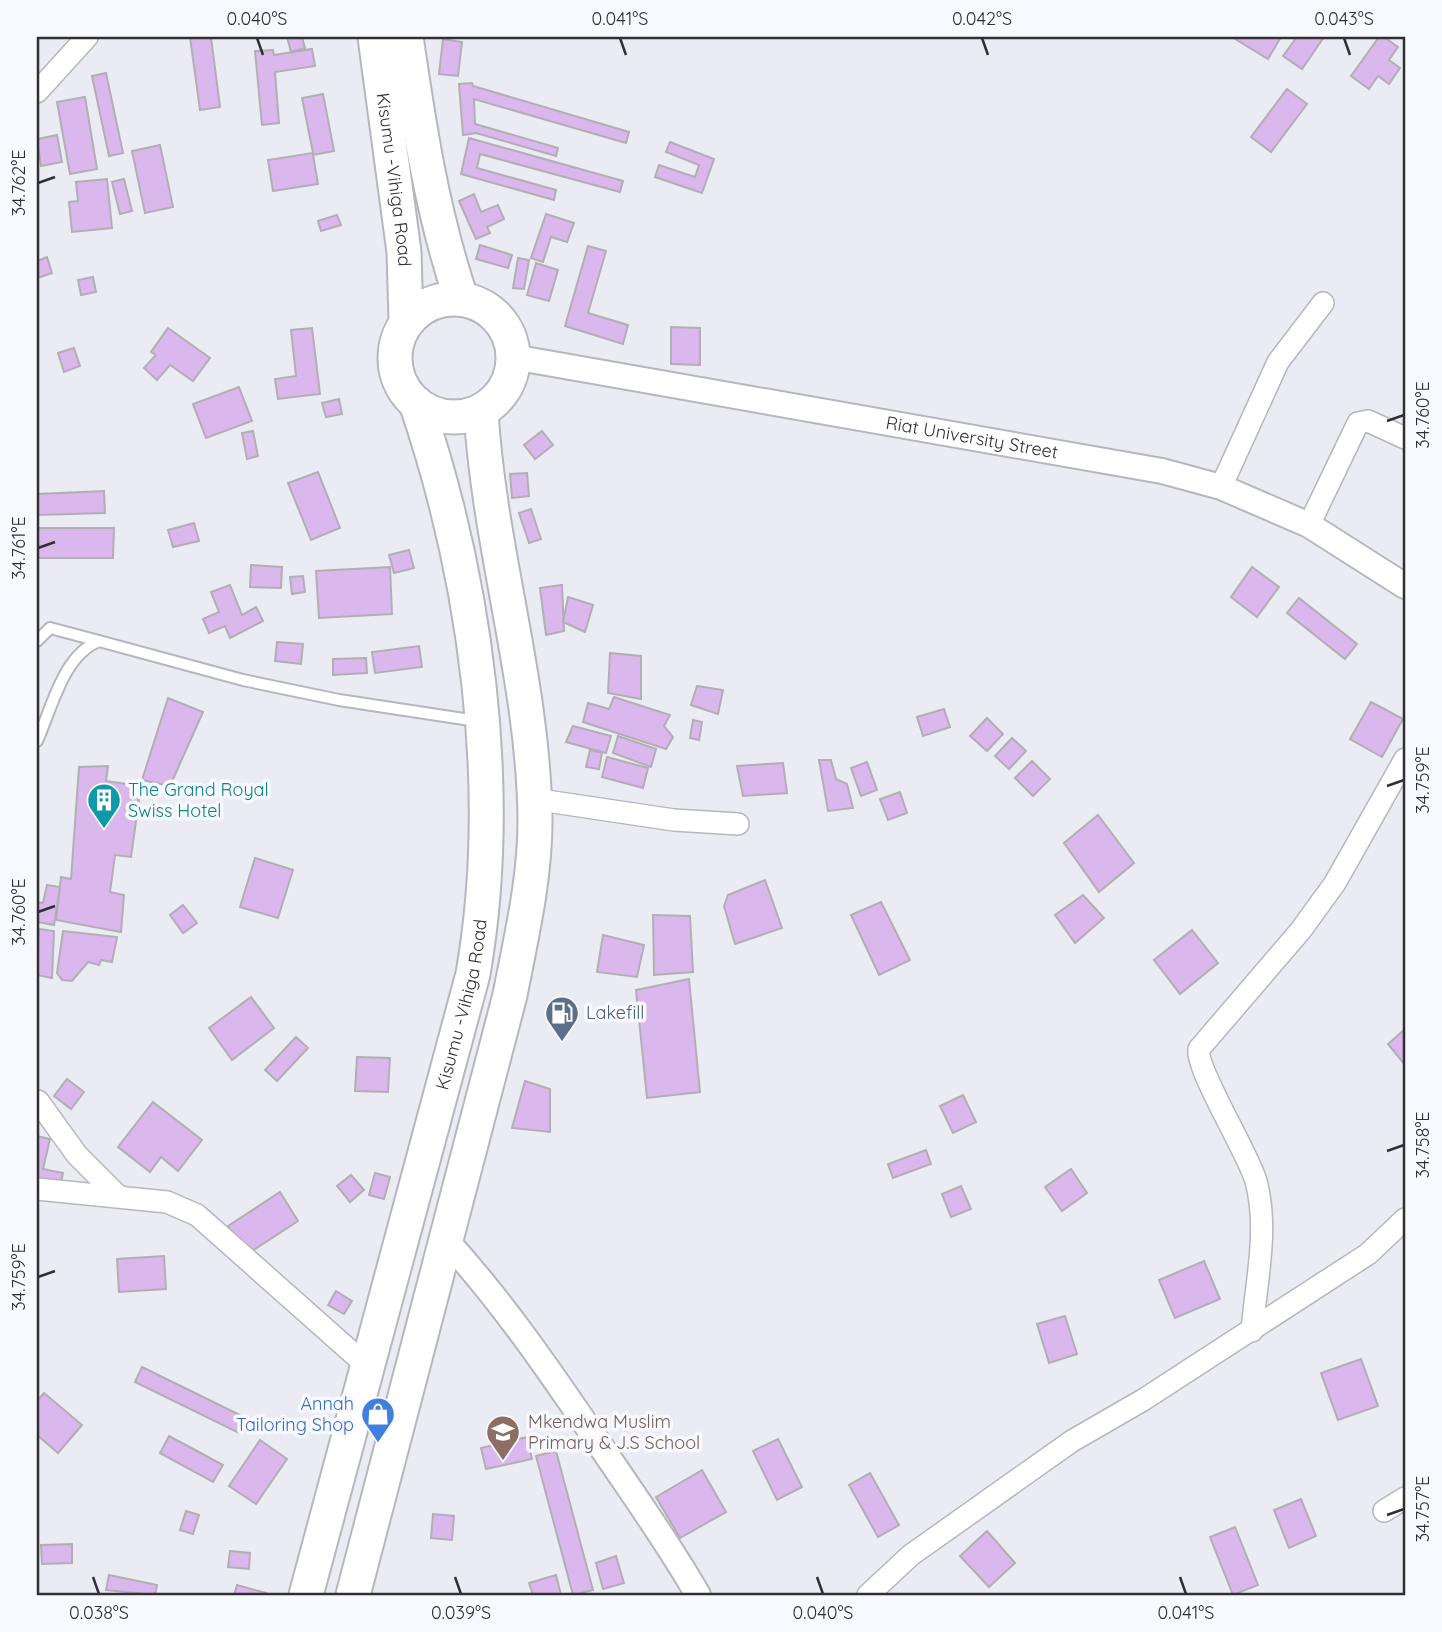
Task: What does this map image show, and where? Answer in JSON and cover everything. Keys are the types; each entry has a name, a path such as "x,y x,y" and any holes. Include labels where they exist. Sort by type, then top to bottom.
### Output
{"highway":[{"name":"Kisumu -Vihiga Road","path":"375,37 404,251 406,321"},
{"name":"Kisumu -Vihiga Road","path":"406,37 426,169 443,244 461,298"},
{"path":"461,298 481,304 496,315 507,331 513,357 507,385 496,400 481,411 464,417 445,417 425,411 398,380 394,360 397,339 406,321 421,307 441,299 461,298"},
{"name":"Kisumu -Vihiga Road","path":"306,1595 473,974 483,913 487,787 483,722 464,592 440,475 416,403"},
{"path":"354,1595 509,995 527,908 535,823 534,799 524,693 485,469 481,411"}],"street":[{"path":"37,92 44,67 88,37"},
{"path":"1221,487 1278,362 1324,303"},
{"name":"Riat University Street","path":"513,357 1163,471 1221,487 1309,525 1405,586"},
{"path":"1309,525 1358,423 1368,421 1405,438"},
{"path":"1252,1331 1263,1232 1256,1180 1235,1131 1200,1063 1199,1049 1301,930 1335,883 1405,759"},
{"path":"534,799 674,820 738,824"},
{"path":"38,1101 77,1155 117,1195"},
{"path":"37,1189 75,1195 117,1195 167,1202 197,1215 366,1365"},
{"path":"868,1595 911,1555 1072,1441 1143,1400 1368,1254 1405,1219"},
{"path":"446,1240 494,1293 536,1351 677,1558 698,1595"},
{"path":"1384,1511 1405,1498"}],"lane":[{"path":"37,641 43,631 50,628 243,680 339,701 483,722"},
{"path":"37,741 74,657 86,646 99,641"}],"building":[{"path":"190,37 211,37 220,107 200,110"},
{"path":"287,37 302,37 305,48 291,52"},
{"path":"1232,37 1281,37 1268,59"},
{"path":"1297,37 1324,37 1302,69 1283,56"},
{"path":"1379,37 1384,37 1398,47 1389,60 1400,68 1389,84 1378,76 1369,89 1351,76"},
{"path":"443,39 462,42 458,76 439,74"},
{"path":"312,49 315,66 275,72 279,123 262,125 255,51 273,50 274,55"},
{"path":"106,73 123,153 109,156 92,76"},
{"path":"472,83 473,86 629,132 626,143 474,99 475,124 558,148 556,156 476,133 463,135 459,84"},
{"path":"1287,89 1307,104 1271,152 1251,137"},
{"path":"323,94 334,151 313,155 318,184 273,191 268,160 313,153 302,98"},
{"path":"85,97 97,169 70,174 57,102"},
{"path":"57,135 62,162 41,166 37,139"},
{"path":"469,138 623,181 620,192 480,154 477,168 556,190 554,200 461,174"},
{"path":"670,142 714,159 702,193 655,177 659,165 695,177 699,165 666,152"},
{"path":"160,145 173,207 145,213 132,151"},
{"path":"107,179 112,228 72,232 69,202 78,201 76,182"},
{"path":"124,179 132,211 120,214 112,182"},
{"path":"474,194 481,212 498,205 504,219 487,227 490,233 476,239 459,201"},
{"path":"546,214 574,223 567,242 551,237 543,262 531,258"},
{"path":"337,215 341,225 321,231 318,221"},
{"path":"480,245 512,255 508,268 476,259"},
{"path":"588,246 606,251 588,313 628,325 623,344 565,326"},
{"path":"47,257 52,273 37,278 37,261"},
{"path":"518,258 529,260 524,289 513,288"},
{"path":"536,263 558,270 549,301 527,295"},
{"path":"93,277 96,292 81,295 78,280"},
{"path":"671,327 700,328 700,365 671,364"},
{"path":"168,328 210,358 193,381 170,365 157,380 144,368 156,355 151,352"},
{"path":"312,328 320,394 278,399 275,379 296,376 291,330"},
{"path":"74,348 80,366 64,372 58,353"},
{"path":"239,387 252,421 206,438 193,404"},
{"path":"339,399 342,414 326,417 322,403"},
{"path":"253,431 258,456 247,459 242,433"},
{"path":"542,431 553,445 535,459 524,445"},
{"path":"318,472 340,528 311,540 288,483"},
{"path":"527,473 529,496 512,498 510,474"},
{"path":"104,491 105,513 37,515 37,494"},
{"path":"531,509 541,539 529,543 519,513"},
{"path":"194,523 199,541 173,547 168,530"},
{"path":"37,528 114,528 113,558 37,558"},
{"path":"409,550 414,568 394,573 389,555"},
{"path":"251,565 282,567 281,588 250,587"},
{"path":"390,567 392,614 319,618 316,571"},
{"path":"1252,567 1279,587 1257,617 1231,597"},
{"path":"303,576 305,592 292,594 290,577"},
{"path":"230,585 242,615 256,607 263,621 230,638 225,626 209,633 203,619 219,612 211,592"},
{"path":"562,585 564,631 546,635 540,588"},
{"path":"568,597 593,605 585,632 563,622"},
{"path":"1299,598 1357,644 1345,659 1287,613"},
{"path":"277,642 303,644 301,664 275,661"},
{"path":"419,646 422,667 375,673 372,652"},
{"path":"610,653 641,656 641,699 608,693"},
{"path":"366,658 367,673 333,675 333,659"},
{"path":"697,686 723,690 718,714 691,705"},
{"path":"614,697 670,715 664,726 673,737 666,749 583,722 588,703 609,709"},
{"path":"168,698 203,712 170,786 142,780"},
{"path":"1371,702 1403,719 1382,757 1350,739"},
{"path":"944,709 950,727 923,736 917,717"},
{"path":"987,718 1003,734 987,751 970,736"},
{"path":"693,720 702,722 699,740 690,738"},
{"path":"573,726 611,736 606,753 566,742"},
{"path":"618,736 656,749 651,767 613,753"},
{"path":"1012,738 1026,751 1009,769 995,756"},
{"path":"590,750 602,753 599,769 586,767"},
{"path":"607,757 648,768 643,788 602,777"},
{"path":"819,760 831,760 836,779 847,784 853,808 828,811"},
{"path":"1032,761 1050,779 1033,796 1015,778"},
{"path":"867,762 877,790 861,796 851,768"},
{"path":"783,763 787,793 743,796 737,766"},
{"name":"The Grand Royal Swiss Hotel","path":"108,766 106,781 141,786 131,857 115,855 110,892 124,895 121,932 56,920 61,877 71,879 79,767"},
{"path":"900,792 907,813 888,820 880,799"},
{"path":"1098,815 1134,863 1099,892 1064,843"},
{"path":"255,858 293,870 278,918 240,907"},
{"path":"765,880 782,928 735,944 724,906 728,895"},
{"path":"47,885 60,887 54,925 37,922 37,902 43,903"},
{"path":"1083,895 1104,918 1075,943 1055,915"},
{"path":"881,902 910,960 879,975 851,915"},
{"path":"183,905 197,923 183,933 170,915"},
{"path":"653,915 690,916 693,972 654,975"},
{"path":"39,929 54,931 52,978 37,975"},
{"path":"1192,930 1218,963 1180,994 1154,960"},
{"path":"63,931 117,937 112,962 101,960 99,965 88,962 72,981 62,980 57,973"},
{"path":"603,935 644,945 637,977 597,972"},
{"path":"689,979 700,1092 647,1098 636,990"},
{"path":"251,997 274,1028 232,1060 209,1028"},
{"path":"1405,1029 1405,1065 1388,1044"},
{"path":"296,1037 308,1048 277,1081 265,1070"},
{"path":"357,1057 390,1058 388,1092 355,1091"},
{"path":"67,1079 84,1092 71,1109 54,1096"},
{"path":"525,1081 550,1089 550,1132 512,1128"},
{"path":"963,1095 976,1122 953,1133 940,1106"},
{"path":"153,1102 202,1140 178,1171 161,1157 150,1172 118,1147"},
{"path":"37,1136 50,1139 43,1169 63,1173 60,1186 37,1181"},
{"path":"926,1150 931,1164 893,1178 888,1164"},
{"path":"1071,1169 1087,1193 1062,1211 1045,1187"},
{"path":"375,1173 390,1177 384,1199 369,1195"},
{"path":"351,1175 364,1190 350,1202 337,1186"},
{"path":"961,1186 971,1209 951,1217 942,1194"},
{"path":"280,1192 298,1221 246,1255 228,1226"},
{"path":"164,1256 166,1289 119,1292 117,1259"},
{"path":"1204,1261 1220,1299 1175,1318 1159,1280"},
{"path":"336,1291 352,1301 344,1314 328,1305"},
{"path":"1065,1316 1077,1354 1049,1363 1037,1324"},
{"path":"1361,1359 1378,1406 1338,1420 1321,1373"},
{"path":"142,1367 246,1418 239,1433 135,1382"},
{"path":"44,1393 82,1425 58,1453 37,1435 37,1401"},
{"path":"169,1436 223,1465 213,1482 160,1453"},
{"path":"527,1437 532,1459 486,1469 481,1448"},
{"path":"778,1439 802,1487 777,1500 753,1451"},
{"path":"260,1440 287,1459 256,1504 229,1486"},
{"path":"556,1451 593,1590 573,1595 536,1456"},
{"path":"702,1470 726,1512 680,1538 656,1497"},
{"path":"870,1473 899,1525 878,1537 849,1485"},
{"path":"1301,1499 1316,1536 1289,1548 1274,1510"},
{"path":"186,1511 199,1515 193,1534 180,1530"},
{"path":"433,1514 454,1516 452,1540 431,1538"},
{"path":"1235,1527 1258,1585 1233,1595 1210,1537"},
{"path":"987,1531 1015,1563 989,1587 960,1556"},
{"path":"72,1544 72,1563 42,1564 41,1545"},
{"path":"230,1551 250,1553 249,1569 228,1567"},
{"path":"616,1556 624,1583 603,1589 596,1563"},
{"path":"109,1575 157,1585 155,1595 106,1590"},
{"path":"556,1575 561,1595 533,1595 529,1583"},
{"path":"237,1585 266,1593 234,1595"}],"place":[{"name":"The Grand Royal Swiss Hotel","path":"104,830"},
{"name":"Lakefill","path":"562,1043"},
{"name":"Annah Tailoring Shop","path":"378,1444"},
{"name":"Mkendwa Muslim Primary & J.S School","path":"503,1462"}]}
